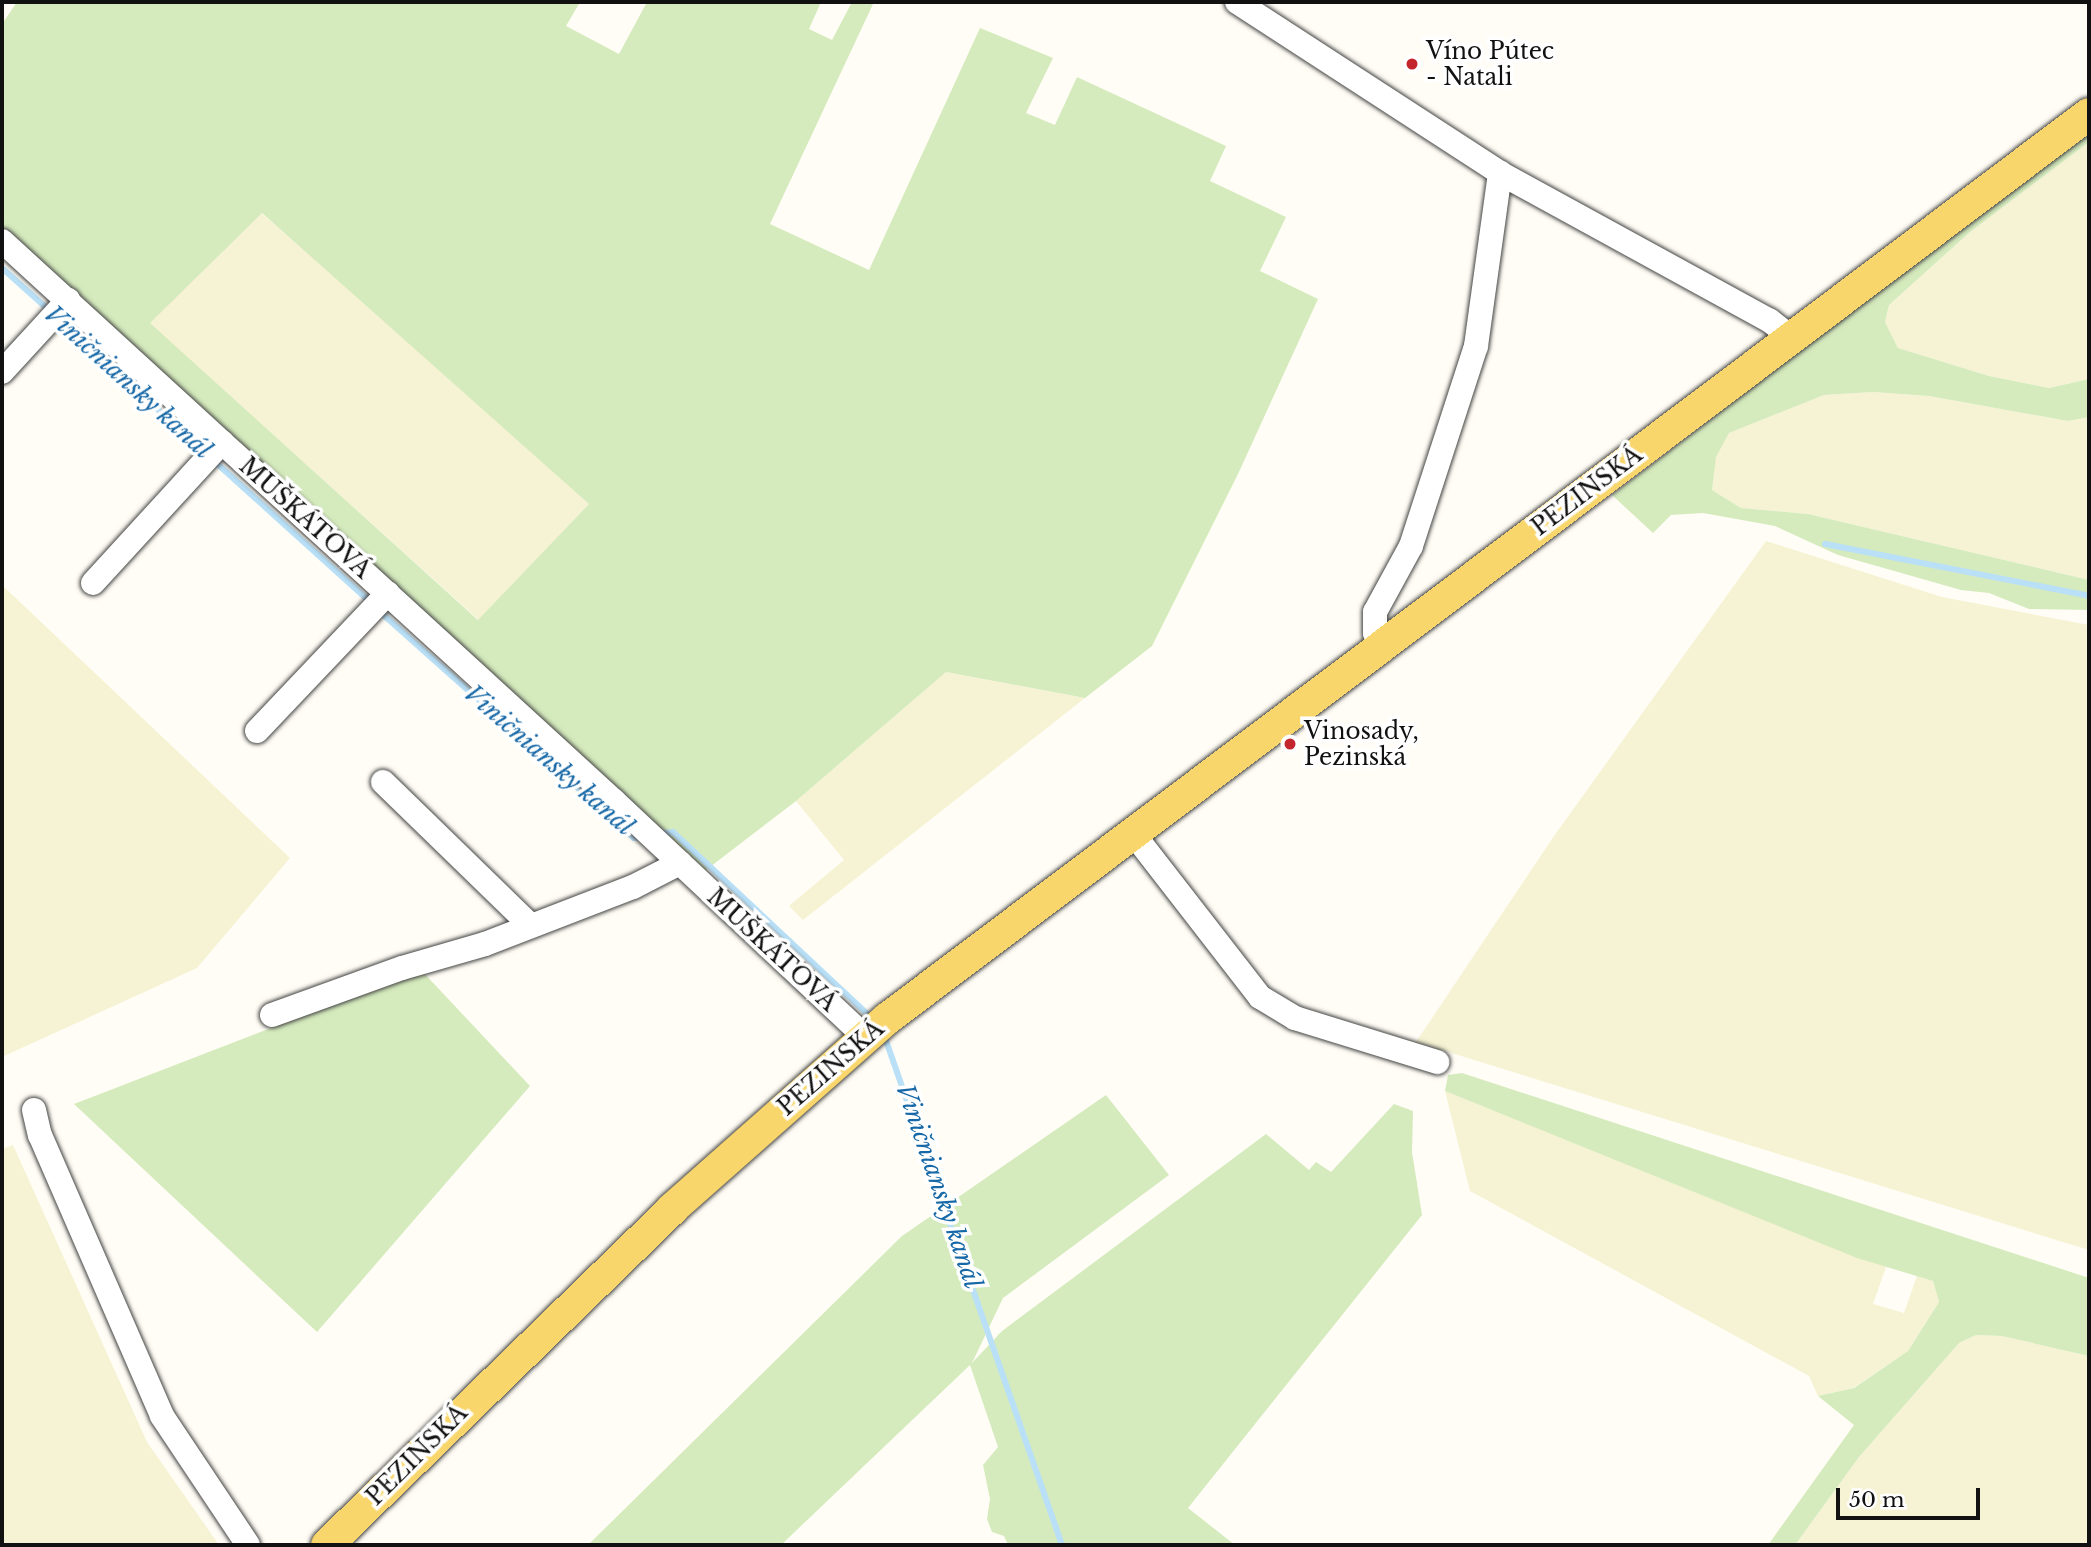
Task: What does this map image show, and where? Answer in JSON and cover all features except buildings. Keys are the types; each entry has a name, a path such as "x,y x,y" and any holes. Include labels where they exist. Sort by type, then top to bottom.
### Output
{"main road":[{"name":"PEZINSKÁ","path":"327,1545 672,1209 876,1028 1132,832 2089,114"}],"street":[{"path":"1237,2 1500,173 1769,320 1793,338"},
{"path":"1382,645 1375,632 1375,612 1411,546 1476,346 1500,173"},
{"name":"MUŠKÁTOVÁ","path":"2,241 680,863 876,1028"},
{"path":"2,372 68,300"},
{"name":"MUŠKÁTOVÁ","path":"93,583 222,442"},
{"name":"MUŠKÁTOVÁ","path":"257,731 387,593"},
{"path":"383,782 531,926"},
{"path":"1132,832 1260,997 1295,1018 1437,1062"},
{"path":"272,1015 402,968 485,944 634,887 680,863"},
{"path":"34,1110 40,1135 162,1416 248,1545"}],"shaded area":[{"path":"2089,142 2089,379 2049,388 1989,376 1898,348 1885,322 1889,305 1970,232"},
{"path":"261,213 467,389 589,504 479,620 149,323"},
{"path":"1873,392 1929,396 2068,421 2089,417 2089,580 1808,514 1741,508 1712,490 1715,457 1729,433 1824,395"},
{"path":"1766,541 1942,597 2089,625 2089,1250 1416,1042 1554,836"},
{"path":"2,585 290,858 197,968 2,1057"},
{"path":"946,672 1085,698 803,920 789,906 844,860 796,801"},
{"path":"1445,1091 1886,1267 1873,1304 1904,1313 1917,1276 1933,1281 1939,1302 1908,1351 1853,1388 1818,1396 1809,1376 1470,1191"},
{"path":"13,1145 147,1442 219,1545 2,1545 2,1149"},
{"path":"1976,1335 2002,1336 2089,1356 2089,1545 1795,1545 1859,1457 1959,1343"}],"green space":[{"path":"17,2 580,2 566,26 619,54 647,2 821,2 809,29 832,40 852,2 868,2 873,4 770,224 869,270 980,28 1053,58 1026,113 1055,125 1077,77 1226,146 1210,181 1286,217 1260,271 1318,299 1238,474 1152,646 1085,698 946,672 796,801 706,870 2,228 2,24","holes":["262,213 589,504 478,620 150,323"]},
{"path":"2089,130 2089,142 1970,232 1889,305 1885,322 1898,348 1989,376 2049,388 2089,379 2089,417 2068,421 1929,396 1873,392 1824,395 1729,433 1716,457 1712,490 1741,508 1808,514 2089,580 2089,610 2029,609 1989,593 1961,590 1838,555 1775,526 1703,513 1671,515 1653,533 1612,495"},
{"path":"421,970 530,1086 317,1332 74,1104"},
{"path":"1462,1073 2089,1278 2089,1356 2002,1336 1976,1335 1959,1343 1859,1457 1795,1545 1768,1545 1854,1425 1818,1396 1854,1388 1908,1351 1939,1302 1933,1281 1857,1258 1445,1091 1448,1075"},
{"path":"1106,1095 1169,1175 1003,1298 972,1363 1002,1331 1266,1134 1309,1170 1316,1162 1331,1172 1394,1104 1413,1111 1412,1152 1422,1215 1188,1508 1235,1545 1008,1545 1004,1536 992,1532 987,1519 990,1499 983,1465 998,1447 970,1365 781,1545 588,1545 902,1236"}],"waterway":[{"name":"Viničniansky kanál","path":"2,268 50,311"},
{"name":"Viničniansky kanál","path":"59,318 205,453"},
{"name":"Viničniansky kanál","path":"213,460 371,603"},
{"path":"1825,544 2089,596"},
{"name":"Viničniansky kanál","path":"379,611 634,838 642,837"},
{"name":"Viničniansky kanál","path":"659,834 673,832 872,1018"},
{"name":"Viničniansky kanál","path":"883,1032 1062,1545"}],"place":[{"name":"Víno Pútec - Natali","path":"1412,64"},
{"name":"Vinosady, Pezinská","path":"1290,744"}]}
